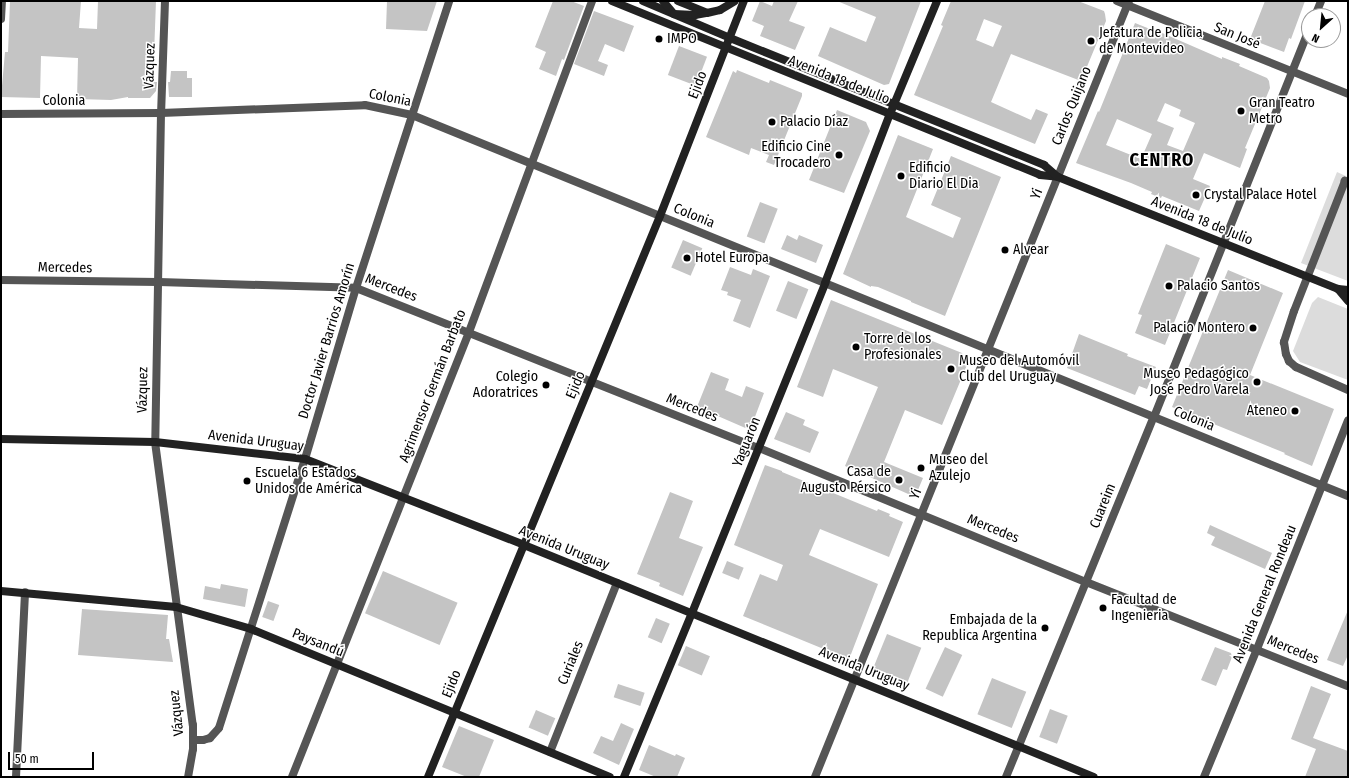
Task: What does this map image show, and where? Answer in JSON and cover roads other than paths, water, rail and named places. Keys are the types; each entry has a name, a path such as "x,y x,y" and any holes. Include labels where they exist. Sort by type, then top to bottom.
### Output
{"street":[{"path":"1,19 2,1"},
{"name":"Vázquez","path":"165,1 161,113 155,442 193,725 193,740 188,777"},
{"name":"Doctor Javier Barrios Amorín","path":"193,740 210,738 220,728 305,459 356,288 449,1"},
{"name":"Agrimensor Germán Barbato","path":"292,777 469,332 592,1"},
{"name":"Avenida 18 de Julio","path":"612,1 1040,175 1058,177 1338,290 1348,290"},
{"name":"Avenida 18 de Julio","path":"643,1 730,38 1044,165 1058,177"},
{"name":"Avenida 18 de Julio","path":"663,1 674,14 695,15 720,10 735,1"},
{"path":"678,1 707,13"},
{"name":"Ejido","path":"428,777 660,216 744,1"},
{"name":"Yaguarón","path":"624,777 759,448 890,114 937,1"},
{"name":"San José","path":"1117,1 1128,3 1348,94"},
{"name":"Carlos Quijano","path":"1058,177 1128,3"},
{"name":"Cuareim","path":"1006,777 1154,417 1302,48"},
{"name":"Colonia","path":"1,114 161,113 365,105 412,115 1348,496"},
{"name":"Yi","path":"815,777 1058,177"},
{"path":"1348,183 1345,181 1284,342 1286,354 1293,364 1306,373 1348,390"},
{"name":"Mercedes","path":"1,280 158,282 356,288 759,448 1086,582 1348,686"},
{"name":"Avenida 18 de Julio","path":"1338,290 1348,301"},
{"name":"Avenida General Rondeau","path":"1204,777 1257,649 1348,420"},
{"name":"Avenida Uruguay","path":"1,439 155,442 305,459 524,545 1094,777"},
{"name":"Curiales","path":"550,752 617,583"},
{"name":"Paysandú","path":"1,590 176,607 251,629 610,777"},
{"path":"16,777 25,592"}],"place":[{"name":"IMPO","path":"659,39"},
{"name":"Jefatura de Policia de Montevideo","path":"1091,41"},
{"name":"Gran Teatro Metro","path":"1241,111"},
{"name":"Palacio Díaz","path":"772,122"},
{"name":"Edificio Cine Trocadero","path":"839,155"},
{"name":"Edificio Diario El Dia","path":"901,176"},
{"name":"Crystal Palace Hotel","path":"1196,195"},
{"name":"Alvear","path":"1005,250"},
{"name":"Hotel Europa","path":"687,258"},
{"name":"Palacio Santos","path":"1169,286"},
{"name":"Palacio Montero","path":"1253,328"},
{"name":"Torre de los Profesionales","path":"856,347"},
{"name":"Museo del Automóvil Club del Uruguay","path":"951,369"},
{"name":"Museo Pedagógico José Pedro Varela","path":"1257,382"},
{"name":"Colegio Adoratrices","path":"546,385"},
{"name":"Ateneo","path":"1295,411"},
{"name":"Museo del Azulejo","path":"921,468"},
{"name":"Casa de Augusto Pérsico","path":"899,480"},
{"name":"Escuela 6 Estados Unidos de América","path":"247,481"},
{"name":"Facultad de Ingenieria","path":"1103,608"},
{"name":"Embajada de la Republica Argentina","path":"1045,628"}],"district":[{"name":"CENTRO","path":"1162,160"}]}
